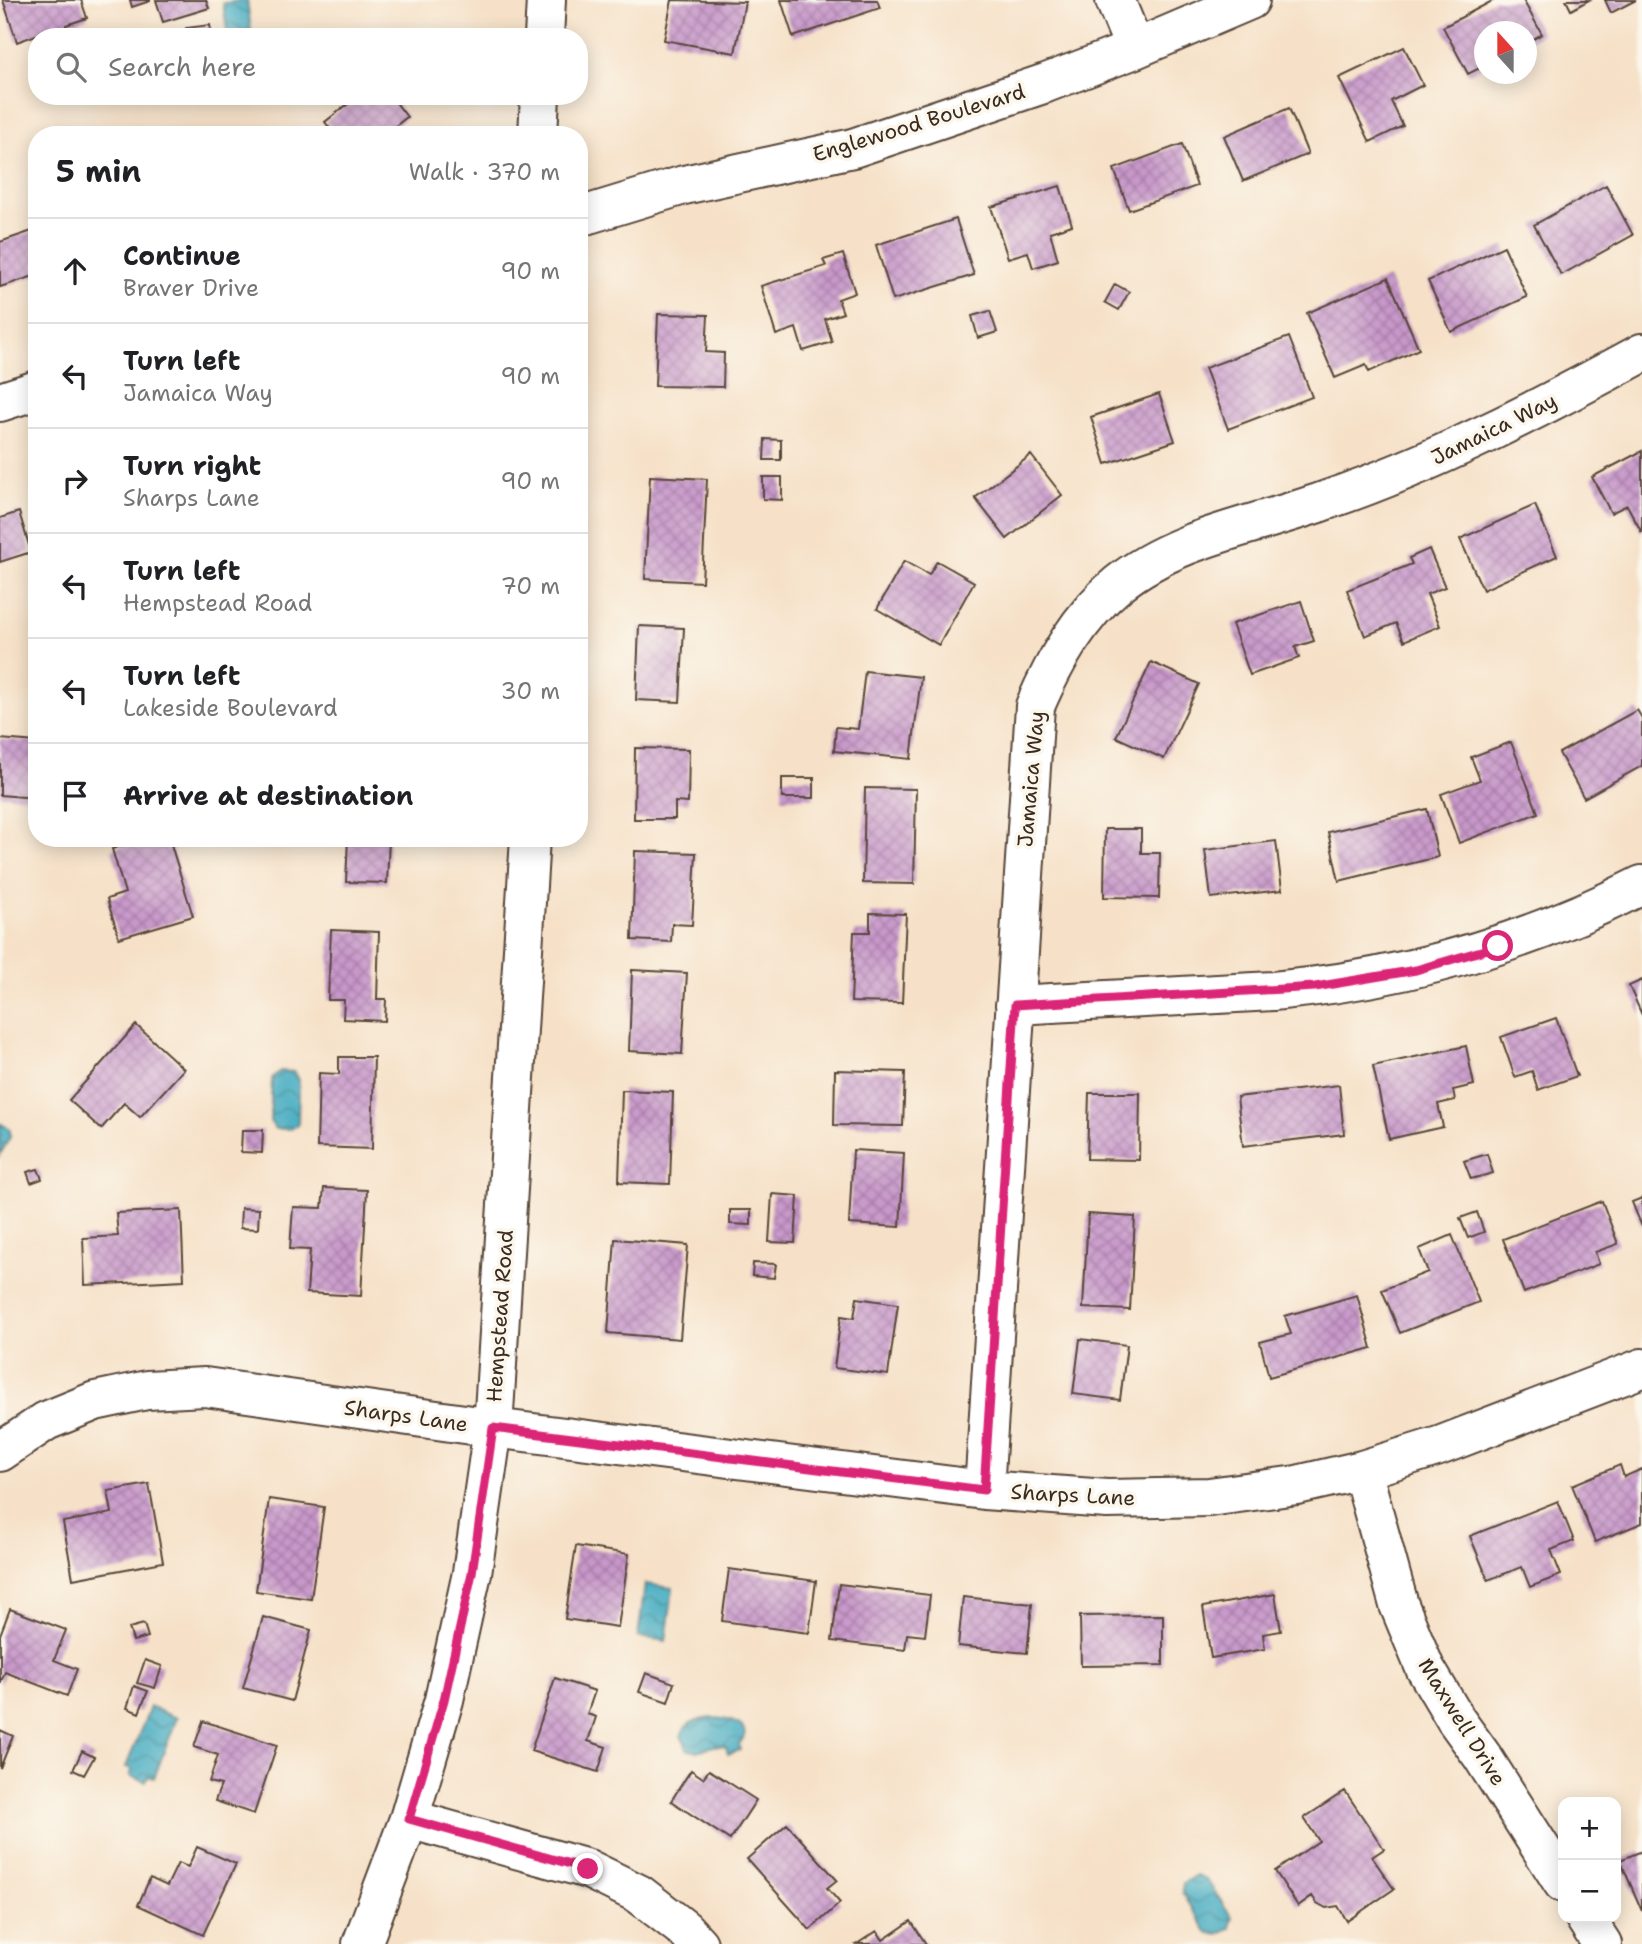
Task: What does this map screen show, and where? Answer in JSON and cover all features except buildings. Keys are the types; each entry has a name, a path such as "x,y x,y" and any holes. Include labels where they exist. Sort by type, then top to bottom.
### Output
{"street":[{"path":"544,28 546,0"},
{"path":"1115,0 1135,49"},
{"name":"Englewood Boulevard","path":"588,214 684,185 853,148 1046,83 1250,0"},
{"path":"538,126 540,105"},
{"name":"Jamaica Way","path":"984,1490 1035,706 1053,664 1080,623 1118,584 1156,559 1201,540 1324,501 1434,459 1565,395 1642,353"},
{"path":"0,402 28,393"},
{"name":"Hempstead Road","path":"362,1944 409,1819 444,1700 472,1573 493,1428 529,847"},
{"path":"1015,1005 1273,991 1315,987 1416,970 1498,946 1593,910 1642,885"},
{"name":"Sharps Lane","path":"0,1452 46,1422 95,1401 147,1390 205,1387 493,1428 984,1490 1107,1499 1209,1497 1297,1485 1362,1470 1439,1446 1642,1368"},
{"name":"Maxwell Drive","path":"1362,1470 1399,1605 1425,1668 1558,1875"},
{"path":"409,1819 588,1869 639,1894 684,1928 698,1944"},
{"path":"1589,1923 1602,1944"}],"water":[{"path":"247,0 251,28 227,28 223,3"},
{"path":"280,1071 295,1072 299,1080 298,1124 290,1129 275,1129 270,1121 272,1078"},
{"path":"0,1123 10,1129 10,1137 0,1155"},
{"path":"645,1584 673,1588 666,1641 638,1637"},
{"path":"150,1707 177,1718 154,1778 148,1776 146,1782 130,1776 132,1769 126,1767"},
{"path":"710,1718 723,1719 742,1727 744,1737 739,1744 740,1750 728,1754 726,1747 721,1746 697,1751 687,1749 681,1736 688,1725"},
{"path":"1196,1875 1206,1879 1232,1917 1230,1928 1219,1935 1208,1933 1182,1893 1183,1883"}],"route":[{"path":"588,1869 409,1819 444,1700 472,1573 493,1428 984,1490 1015,1005 1315,987 1416,970 1498,946"}]}
